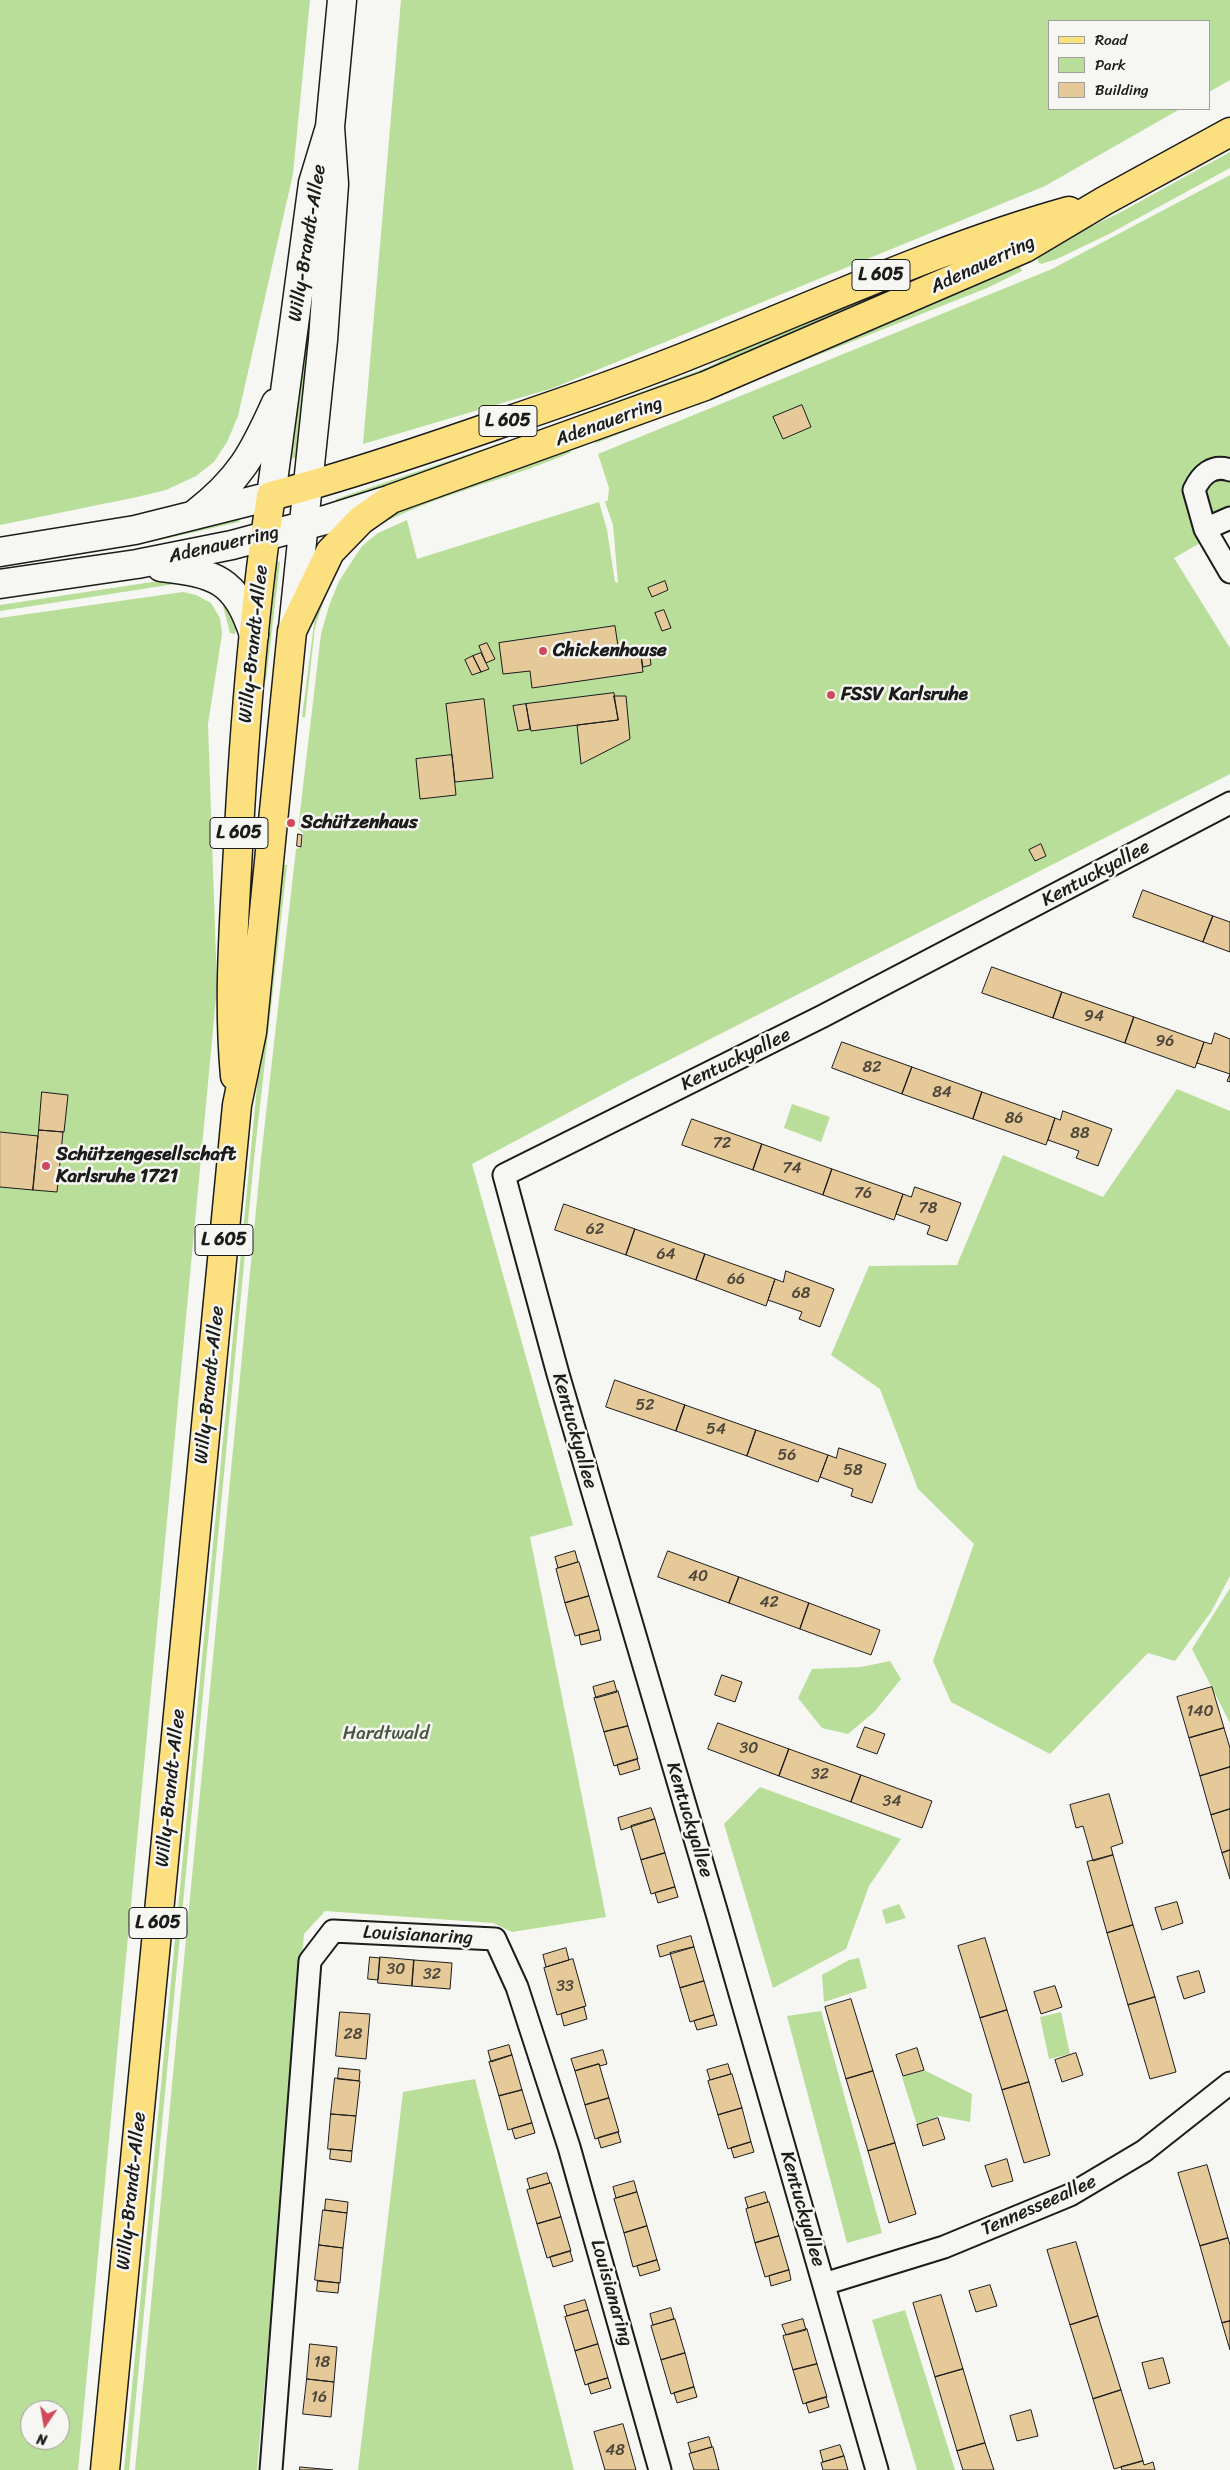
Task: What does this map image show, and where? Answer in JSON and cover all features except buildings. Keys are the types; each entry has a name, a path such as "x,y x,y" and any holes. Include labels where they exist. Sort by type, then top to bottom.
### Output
{"main road":[{"name":"Willy-Brandt-Allee","path":"105,2470 237,1106 252,1032 323,340 334,184 330,127 342,0"},
{"name":"Willy-Brandt-Allee","path":"237,1106 230,1024 242,760 265,536 313,183 330,127"},
{"name":"Adenauerring","path":"0,584 137,564 232,545 391,499 634,413 774,358 1025,248 1104,201 1230,132"},
{"name":"Adenauerring","path":"0,552 72,542 190,518 308,487 393,461 577,398 705,349 930,257 1011,227 1104,201"},
{"path":"190,518 218,496 243,469 258,444 266,421 288,377"},
{"path":"292,632 330,552 361,520 391,499"},
{"path":"137,564 184,568 212,577 237,597 246,612 254,635"}],"street":[{"path":"1230,470 1213,469 1200,477 1194,490 1205,529 1230,572"},
{"path":"1205,529 1230,518"},
{"name":"Kentuckyallee","path":"877,2470 558,1374 504,1175 823,1016 1230,802"},
{"name":"Louisianaring","path":"271,2470 310,1961 332,1931 495,1940 517,1987 570,2147 660,2470"},
{"name":"Tennesseeallee","path":"824,2284 944,2247 1070,2195 1144,2151 1230,2083"}],"green space":[{"path":"0,0 310,0 293,174 238,416 227,442 214,462 196,476 166,490 0,525"},
{"path":"401,0 1230,0 1230,80 1210,91 1210,20 1048,20 1048,110 1178,110 1045,186 553,388 363,444"},
{"path":"1230,152 1230,168 1109,234 1057,259 1041,264 1038,262 1037,255 1051,246 1121,212"},
{"name":"Hardtwald","path":"1230,175 1230,526 1174,558 1230,648 1230,774 626,1082 472,1164 573,1525 530,1537 606,1917 512,1932 493,1923 325,1911 304,1934 257,2470 135,2470 261,1158 296,849 302,847 303,833 298,829 321,634 339,581 362,546 378,533 407,520 417,559 599,502 607,530 615,582 618,583 613,525 605,502 608,500 609,488 598,454 1052,269"},
{"path":"1019,264 1022,271 987,288 594,444 603,436"},
{"path":"898,281 899,290 723,368 335,506 336,499 528,434 711,366 747,344"},
{"path":"308,336 298,457 287,460 305,337"},
{"path":"561,450 572,452 412,510 386,521 361,535 371,523 408,505"},
{"path":"240,517 239,522 151,542 150,537"},
{"path":"280,562 266,680 261,682 274,563"},
{"path":"336,564 315,627 305,717 302,717 317,601"},
{"path":"172,579 205,589 175,584 0,611 0,605"},
{"path":"183,592 196,595 211,603 220,618 222,634 208,724 217,987 78,2470 0,2470 0,618"},
{"path":"221,598 238,619 235,634 230,633"},
{"path":"284,865 287,865 254,1159 129,2470 124,2470 260,1055 273,939"},
{"path":"1177,1089 1230,1111 1230,1576 1211,1612 1175,1661 1148,1653 1050,1754 951,1702 933,1661 974,1544 918,1489 880,1389 831,1355 869,1266 957,1265 1003,1155 1103,1197"},
{"path":"792,1104 830,1117 821,1142 784,1128"},
{"path":"1230,1588 1230,1723 1192,1649"},
{"path":"890,1661 901,1679 874,1712 848,1734 822,1728 798,1698 812,1669 861,1667"},
{"path":"760,1787 901,1839 869,1886 846,1949 773,1988 724,1824"},
{"path":"899,1904 906,1918 886,1924 882,1910"},
{"path":"859,1958 867,1988 824,2002 822,1975 849,1960"},
{"path":"821,2011 882,2233 847,2243 787,2016"},
{"path":"1061,2012 1070,2054 1049,2059 1040,2017"},
{"path":"924,2070 972,2094 970,2122 939,2116 917,2125 902,2077"},
{"path":"475,2079 574,2470 358,2470 403,2092"},
{"path":"905,2310 955,2470 917,2470 872,2320"}],"place":[{"name":"Chickenhouse","path":"543,651"},
{"name":"FSSV Karlsruhe","path":"831,695"},
{"name":"Schützenhaus","path":"291,823"},
{"name":"Schützengesellschaft Karlsruhe 1721","path":"46,1166"}]}
